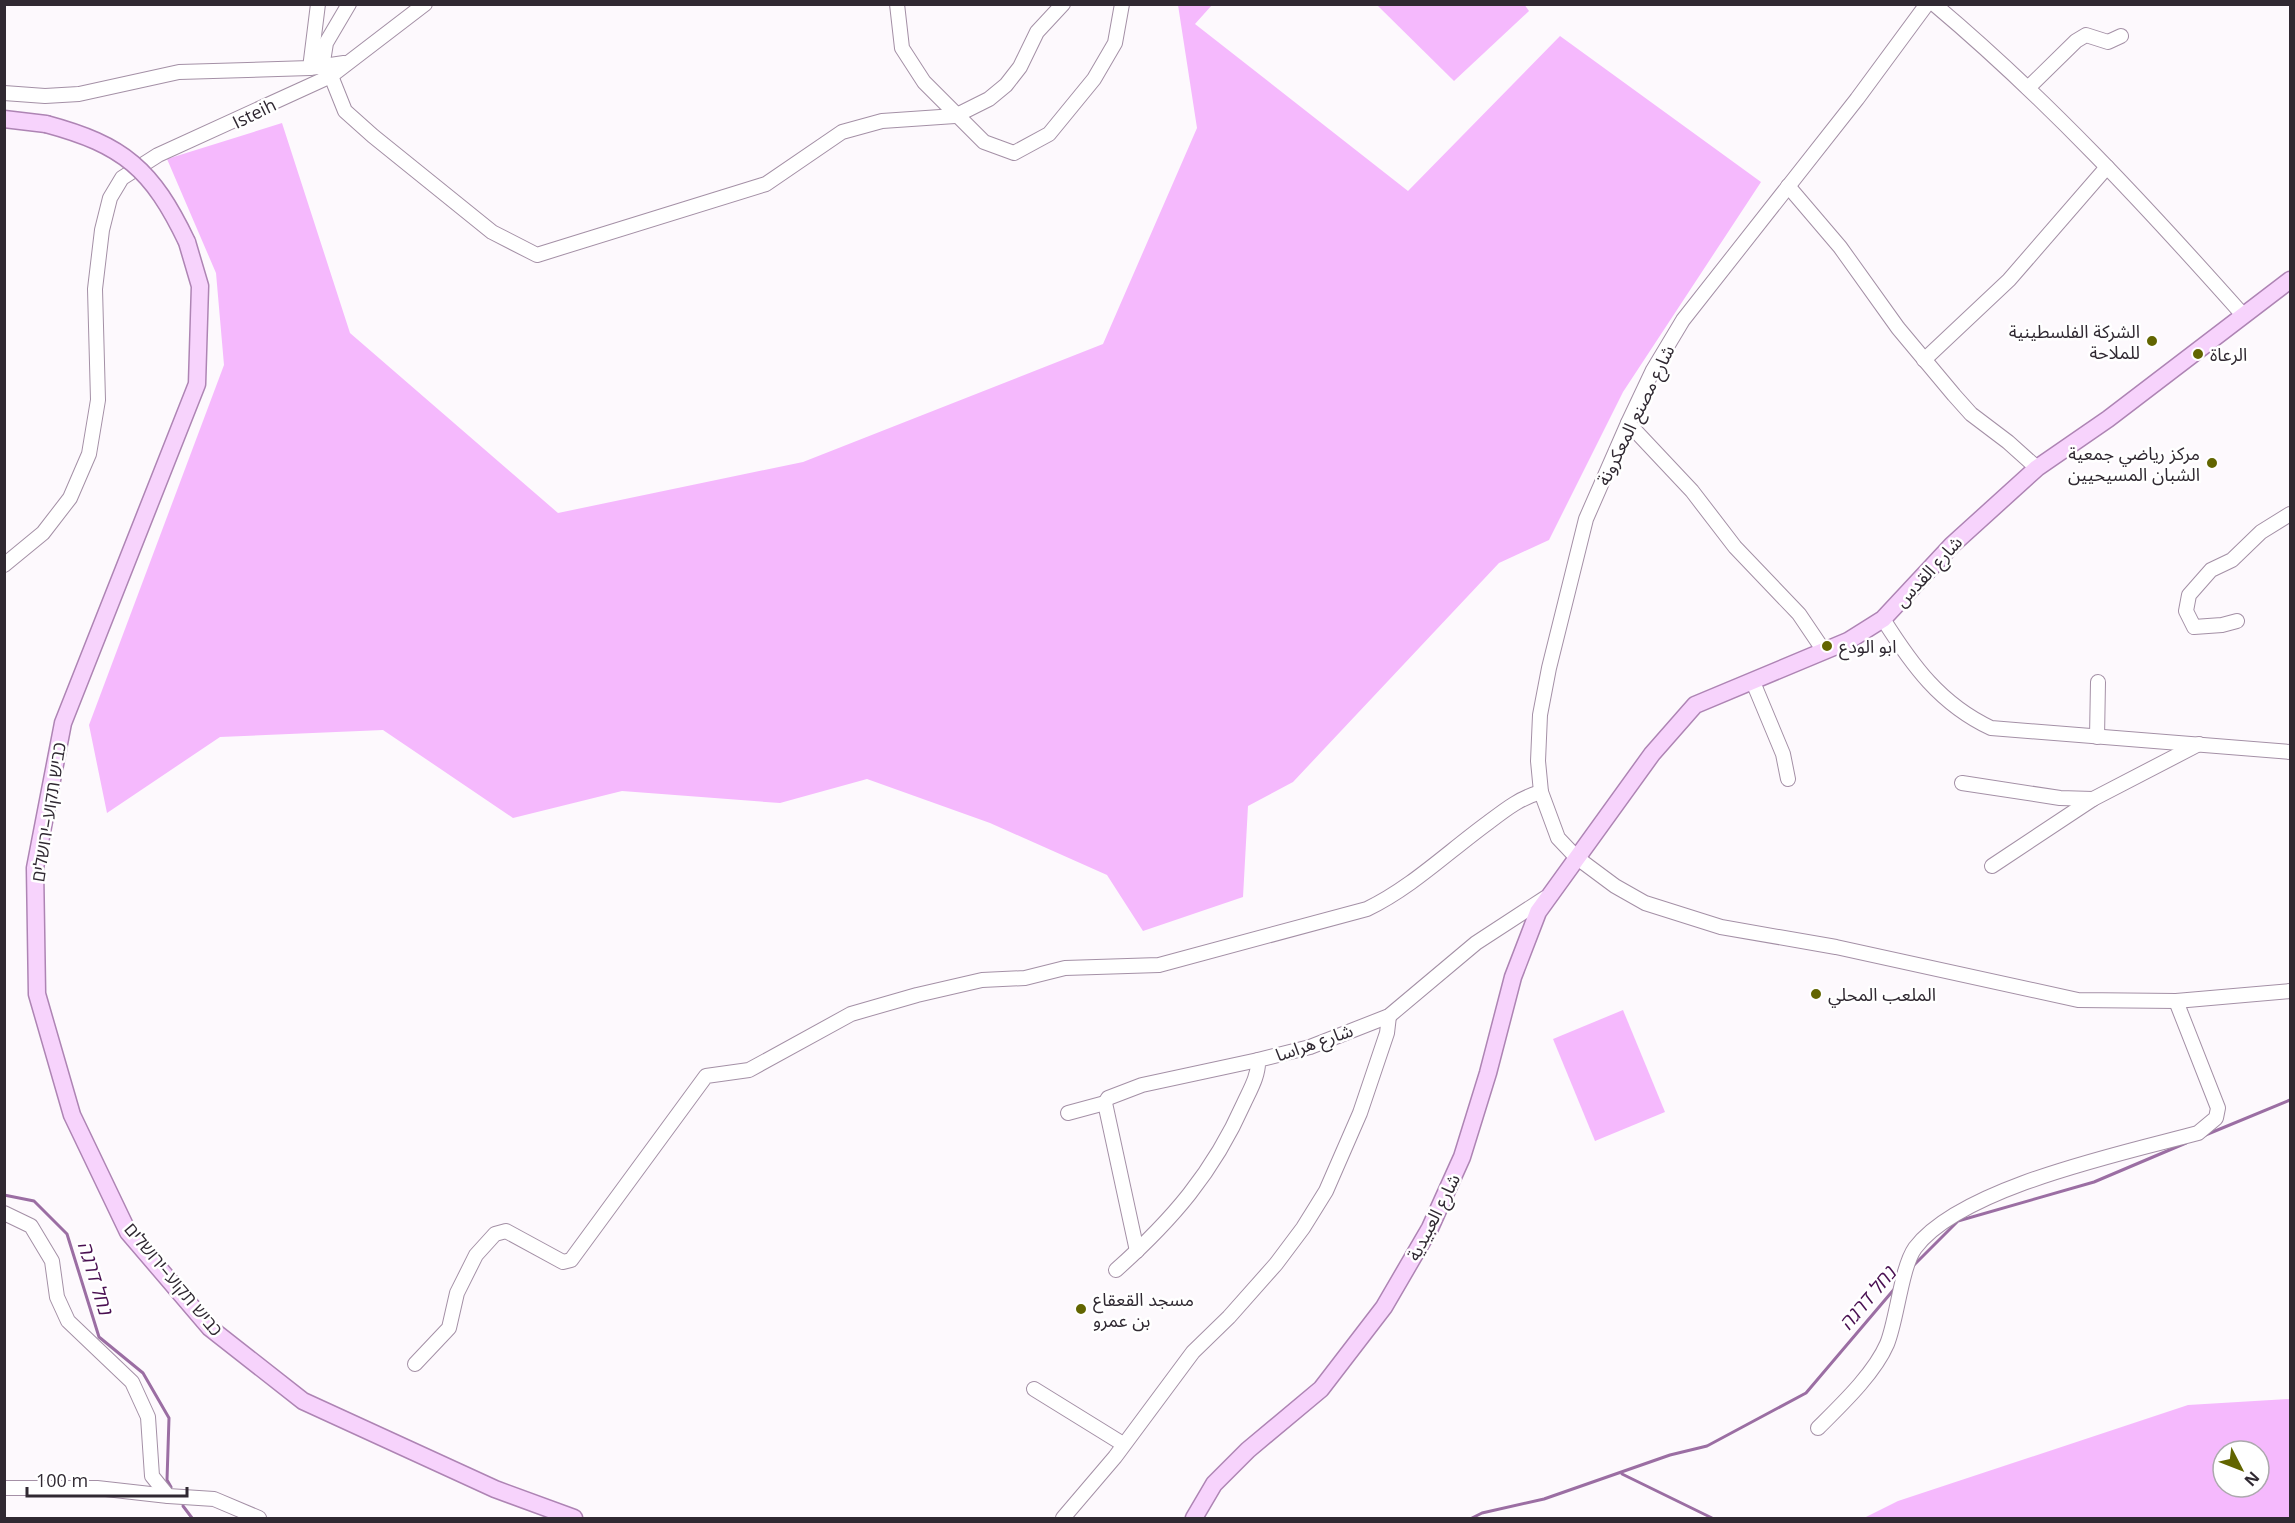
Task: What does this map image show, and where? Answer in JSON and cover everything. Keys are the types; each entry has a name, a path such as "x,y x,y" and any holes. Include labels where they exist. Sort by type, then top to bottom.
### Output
{"main road":[{"name":"כביש תקוע–ירושלים","path":"4,119 46,124 88,135 107,144 129,159 165,199 187,242 200,286 197,384 63,723 35,868 37,994 72,1115 128,1232 210,1328 303,1401 495,1489 574,1518"},
{"name":"شارع القدس","path":"1576,857 1652,754 1695,705 1848,641 1883,619 1980,518 2037,468 2108,419 2290,280"},
{"name":"شارع العبيدية","path":"1194,1518 1214,1485 1248,1450 1322,1389 1384,1307 1430,1228 1462,1157 1513,977 1528,936 1550,895 1576,857"}],"street":[{"path":"318,4 321,71 345,111 492,232 537,255 766,184 842,132 882,121 955,116 989,99 1006,84 1020,67 1037,32 1063,4"},
{"path":"321,71 326,43 349,4"},
{"path":"4,93 45,96 79,94 179,72 321,71 349,62 425,4"},
{"path":"897,4 902,48 924,82 955,116 984,142 1014,153 1048,134 1094,79 1115,43 1122,4"},
{"name":"شارع مصنع المعكرونة","path":"1927,4 1683,320 1653,370 1586,519 1549,668 1540,715 1538,761 1541,792 1558,838 1576,857 1615,886 1646,903 1720,927 1836,947 2078,1000 2176,1001 2290,991"},
{"path":"1934,4 1997,57 2107,167 2151,212 2243,315"},
{"path":"2028,88 2076,41 2086,35 2108,42 2121,36"},
{"name":"Isteih","path":"4,565 43,533 70,498 89,454 98,400 95,289 102,230 110,198 122,178 158,155 321,71"},
{"path":"1924,360 2009,280 2107,167"},
{"path":"1788,186 1840,247 1898,328 1971,414 2037,468"},
{"path":"1628,423 1692,491 1735,547 1799,614 1824,651"},
{"path":"2237,621 2223,625 2194,627 2186,611 2189,595 2211,570 2232,560 2261,532 2290,514"},
{"path":"1883,619 1905,654 1952,705 1965,716 1991,728 2177,744 2201,743 2290,752"},
{"path":"1753,682 1783,754 1788,779"},
{"path":"2097,737 2098,682"},
{"path":"1992,866 2093,800 2201,743"},
{"path":"1962,783 2060,798 2093,800"},
{"path":"416,1364 449,1328 462,1280 486,1242 495,1234 506,1231 563,1262 572,1260 706,1077 749,1070 851,1014 917,995 982,980 1025,978 1065,968 1159,965 1367,909 1392,897 1446,853 1523,797 1541,792"},
{"name":"شارع هراسا","path":"1116,1270 1166,1224 1212,1165 1241,1110 1259,1068 1258,1060 1311,1047 1389,1016 1476,943 1550,895"},
{"path":"1818,1428 1878,1361 1887,1343 1914,1250 1939,1223 1996,1192 2198,1133 2216,1118 2218,1108 2176,1001"},
{"path":"1063,1518 1193,1352 1229,1317 1276,1264 1326,1191 1371,1082 1387,1033 1389,1016"},
{"path":"1068,1113 1105,1102 1113,1095 1142,1086 1258,1060"},
{"path":"1105,1102 1137,1251"},
{"path":"4,1213 31,1226 52,1261 57,1297 68,1321 132,1382 148,1417 152,1476 168,1496"},
{"path":"1034,1389 1123,1444"},
{"path":"4,1488 97,1488 168,1496 214,1498 259,1518"}],"shaded area":[{"path":"1524,4 1529,11 1454,81 1377,5"},
{"path":"1178,5 1212,5 1195,24 1408,191 1560,36 1761,182 1623,392 1549,540 1499,563 1293,782 1248,806 1243,897 1143,931 1107,875 990,823 867,779 780,803 622,791 513,818 383,730 220,737 107,813 89,725 224,365 216,273 167,159 282,123 350,333 558,513 803,462 1103,344 1197,128"},
{"path":"1623,1010 1665,1112 1595,1141 1553,1039"},
{"path":"2290,1399 2290,1518 1864,1518 1898,1501 2188,1405"}],"waterway":[{"name":"נחל דרגה","path":"2203,1136 2290,1100"},
{"name":"נחל דרגה","path":"1913,1266 1958,1221 2094,1182 2186,1143"},
{"name":"נחל דרגה","path":"4,1195 34,1201 67,1234 99,1337 143,1373 169,1418 167,1480 171,1487"},
{"name":"נחל דרגה","path":"1472,1518 1482,1513 1544,1499 1670,1455 1707,1446 1806,1393 1896,1287"},
{"path":"1622,1474 1712,1518"},
{"name":"נחל דרגה","path":"183,1506 192,1518"}],"place":[{"name":"الشركة الفلسطينية للملاحة","path":"2152,341"},
{"name":"الرعاة","path":"2198,354"},
{"name":"مركز رياضي جمعية الشبان المسيحيين","path":"2212,463"},
{"name":"ابو الودع","path":"1827,646"},
{"name":"الملعب المحلي","path":"1816,994"},
{"name":"مسجد القعقاع بن عمرو","path":"1081,1309"}]}
